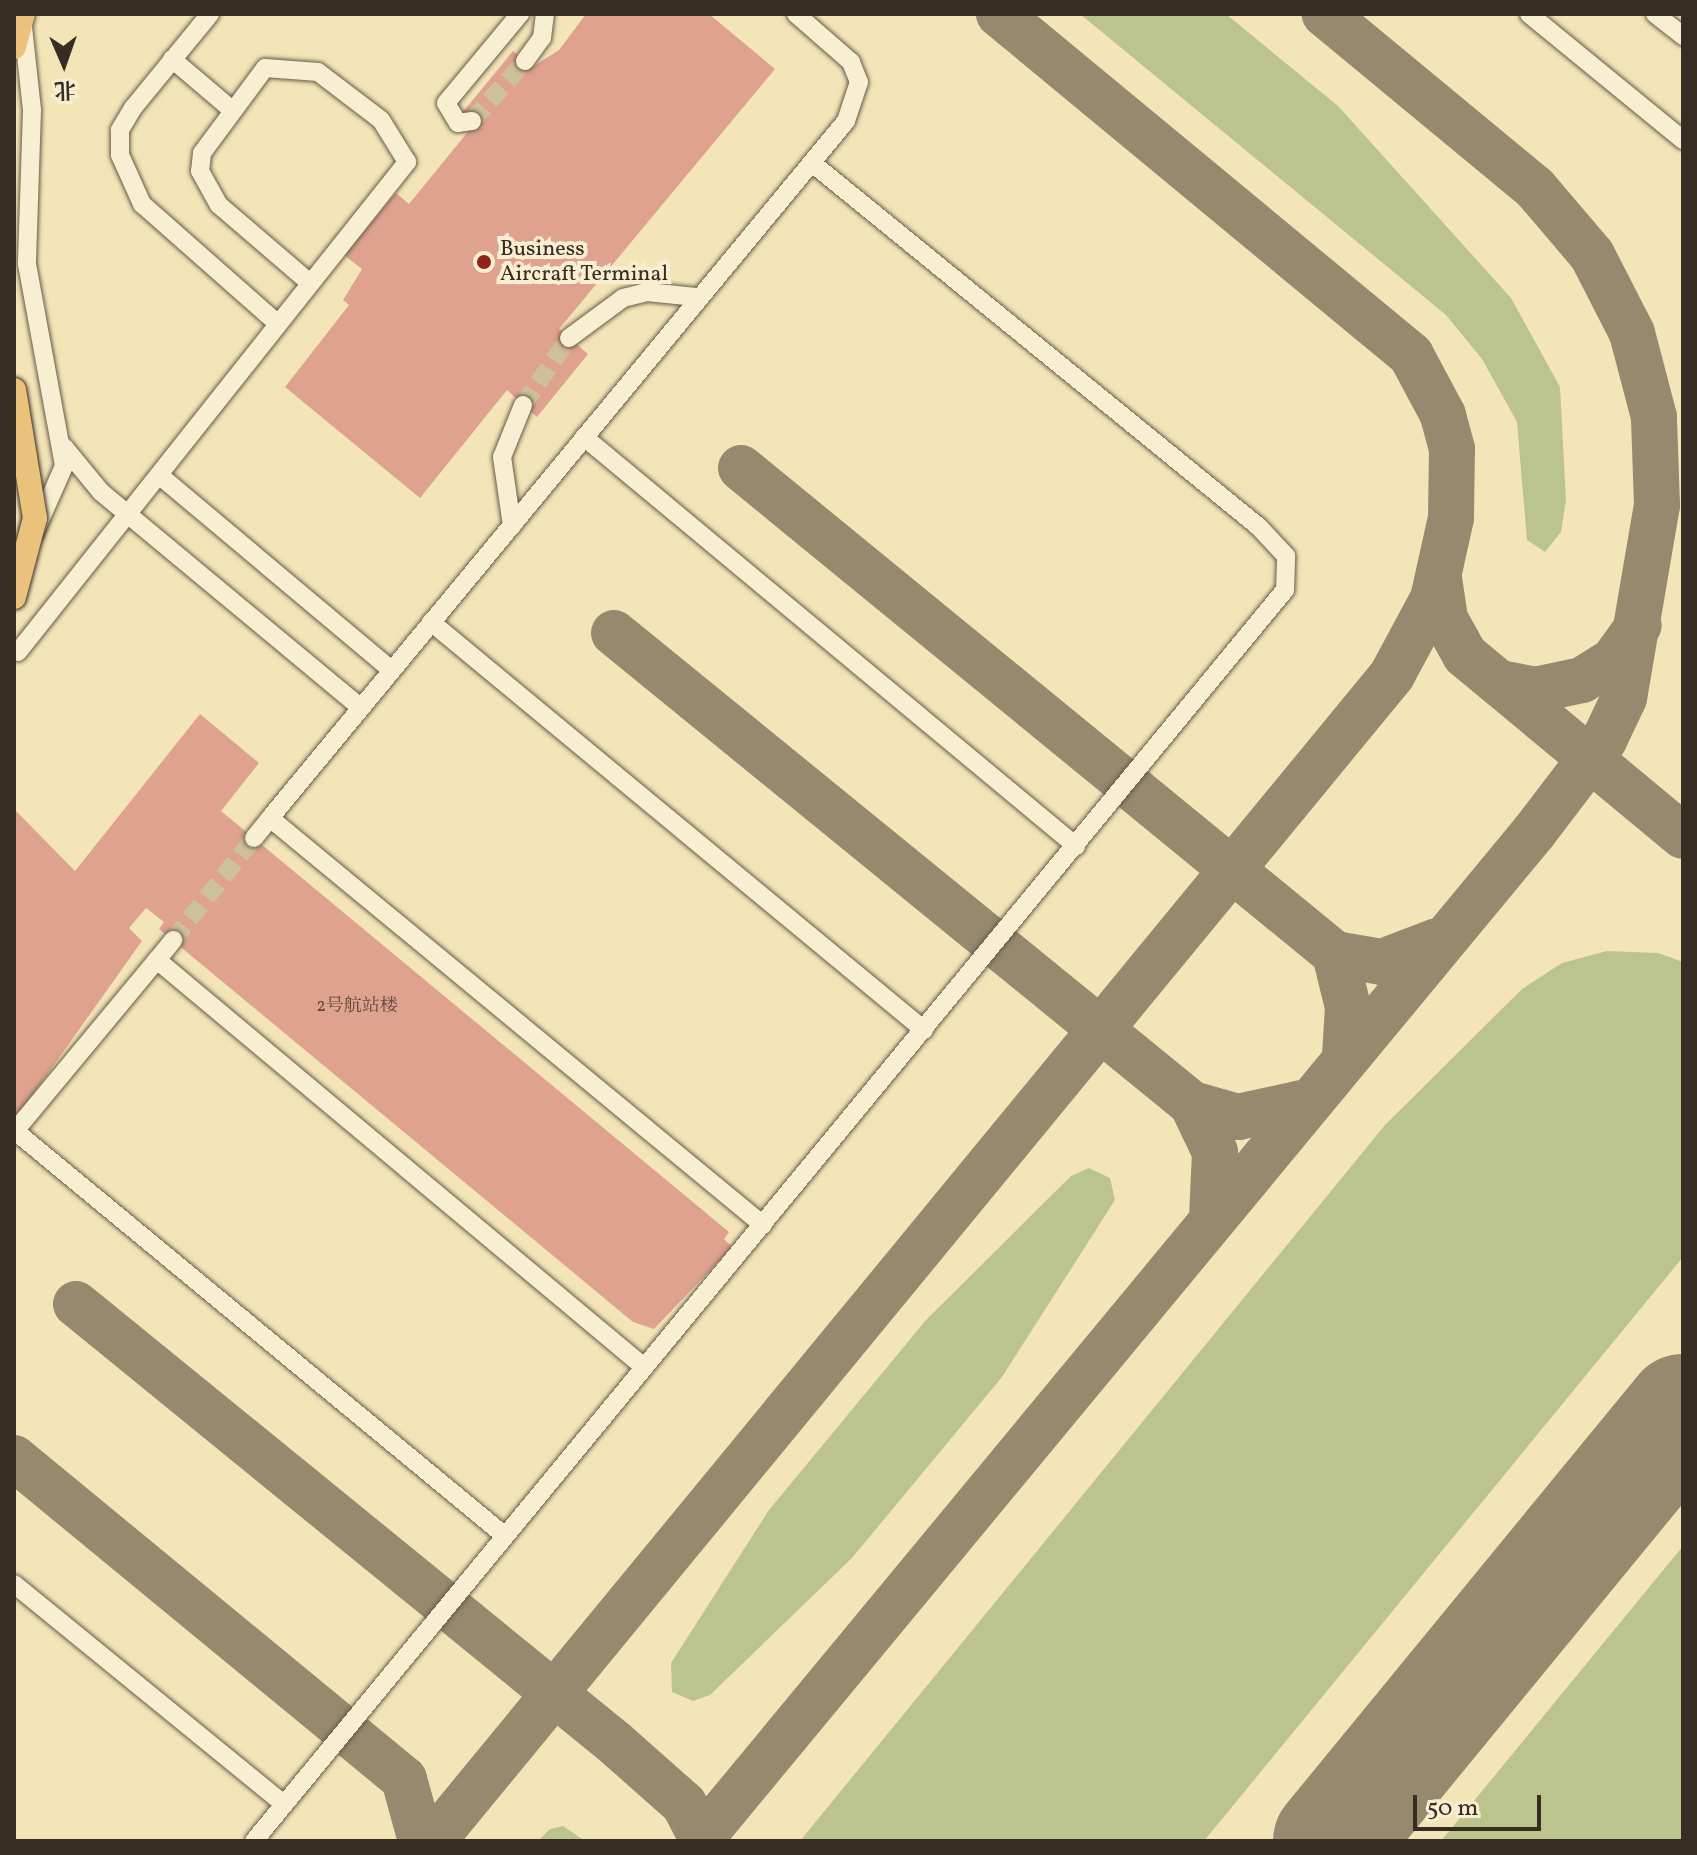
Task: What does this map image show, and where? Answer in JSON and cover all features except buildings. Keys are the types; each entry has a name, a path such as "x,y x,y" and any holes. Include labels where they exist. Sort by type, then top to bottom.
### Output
{"main road":[{"path":"14,47 22,15"},
{"path":"14,390 35,518 14,597"}],"street":[{"path":"210,14 172,59 120,130 129,186 277,323"},
{"path":"472,121 458,123 446,103 520,14"},
{"path":"525,61 542,38 545,14"},
{"path":"254,838 696,297 846,121 859,82 851,62 796,14"},
{"path":"1529,14 1683,140"},
{"path":"1655,14 1683,36"},
{"path":"14,566 50,508 64,466 27,264 32,110 22,15"},
{"path":"172,59 232,110"},
{"path":"18,652 277,323 399,180 403,148 381,120 310,68 265,68 202,153 206,187 310,283"},
{"path":"254,1841 1278,602 1288,578 1286,556 1259,527 812,163"},
{"path":"569,338 623,298 647,292 696,297"},
{"path":"512,526 502,457 523,405"},
{"path":"58,429 82,474 127,515 359,706"},
{"path":"584,437 1076,846"},
{"path":"159,475 391,670"},
{"path":"431,622 924,1030"},
{"path":"270,818 763,1225"},
{"path":"173,940 14,1132 505,1536"},
{"path":"157,960 644,1367"},
{"path":"14,1584 284,1804"}],"green space":[{"path":"1080,14 1226,14 1338,106 1511,298 1560,387 1566,500 1561,532 1545,552 1527,540 1517,422 1482,359 1446,315"},
{"path":"1607,951 1658,953 1683,962 1683,1257 1204,1841 800,1841 1385,1125 1522,989 1562,963"},
{"path":"1089,1168 1110,1178 1115,1200 1002,1377 852,1558 710,1695 693,1701 672,1692 671,1663 769,1510 926,1320 1071,1176"},
{"path":"1683,1546 1683,1841 1441,1841"},
{"path":"563,1826 585,1841 538,1841 550,1829"}],"taxiway":[{"path":"433,1841 1392,675 1433,599 1451,518 1452,449 1443,415 1411,355 999,14"},
{"path":"699,1841 1534,832 1604,740 1624,698 1657,505 1654,417 1632,333 1592,255 1535,188 1325,14"},
{"path":"741,468 1335,954 1382,962 1437,941"},
{"path":"1439,578 1445,619 1465,655 1683,836"},
{"path":"1500,683 1535,690 1582,680 1613,661 1639,625"},
{"path":"614,633 1192,1104 1215,1152 1212,1219"},
{"path":"1335,954 1348,1007 1345,1055"},
{"path":"1192,1104 1238,1117 1311,1101"},
{"path":"76,1304 615,1743 684,1804 703,1841"},
{"path":"14,1458 404,1779 421,1841"}],"runway":[{"path":"1331,1841 1683,1412"}],"tunnel":[{"path":"472,121 525,61"},
{"path":"523,405 569,338"},
{"path":"173,940 254,838"}],"place":[{"name":"Business Aircraft Terminal","path":"484,262"}]}
